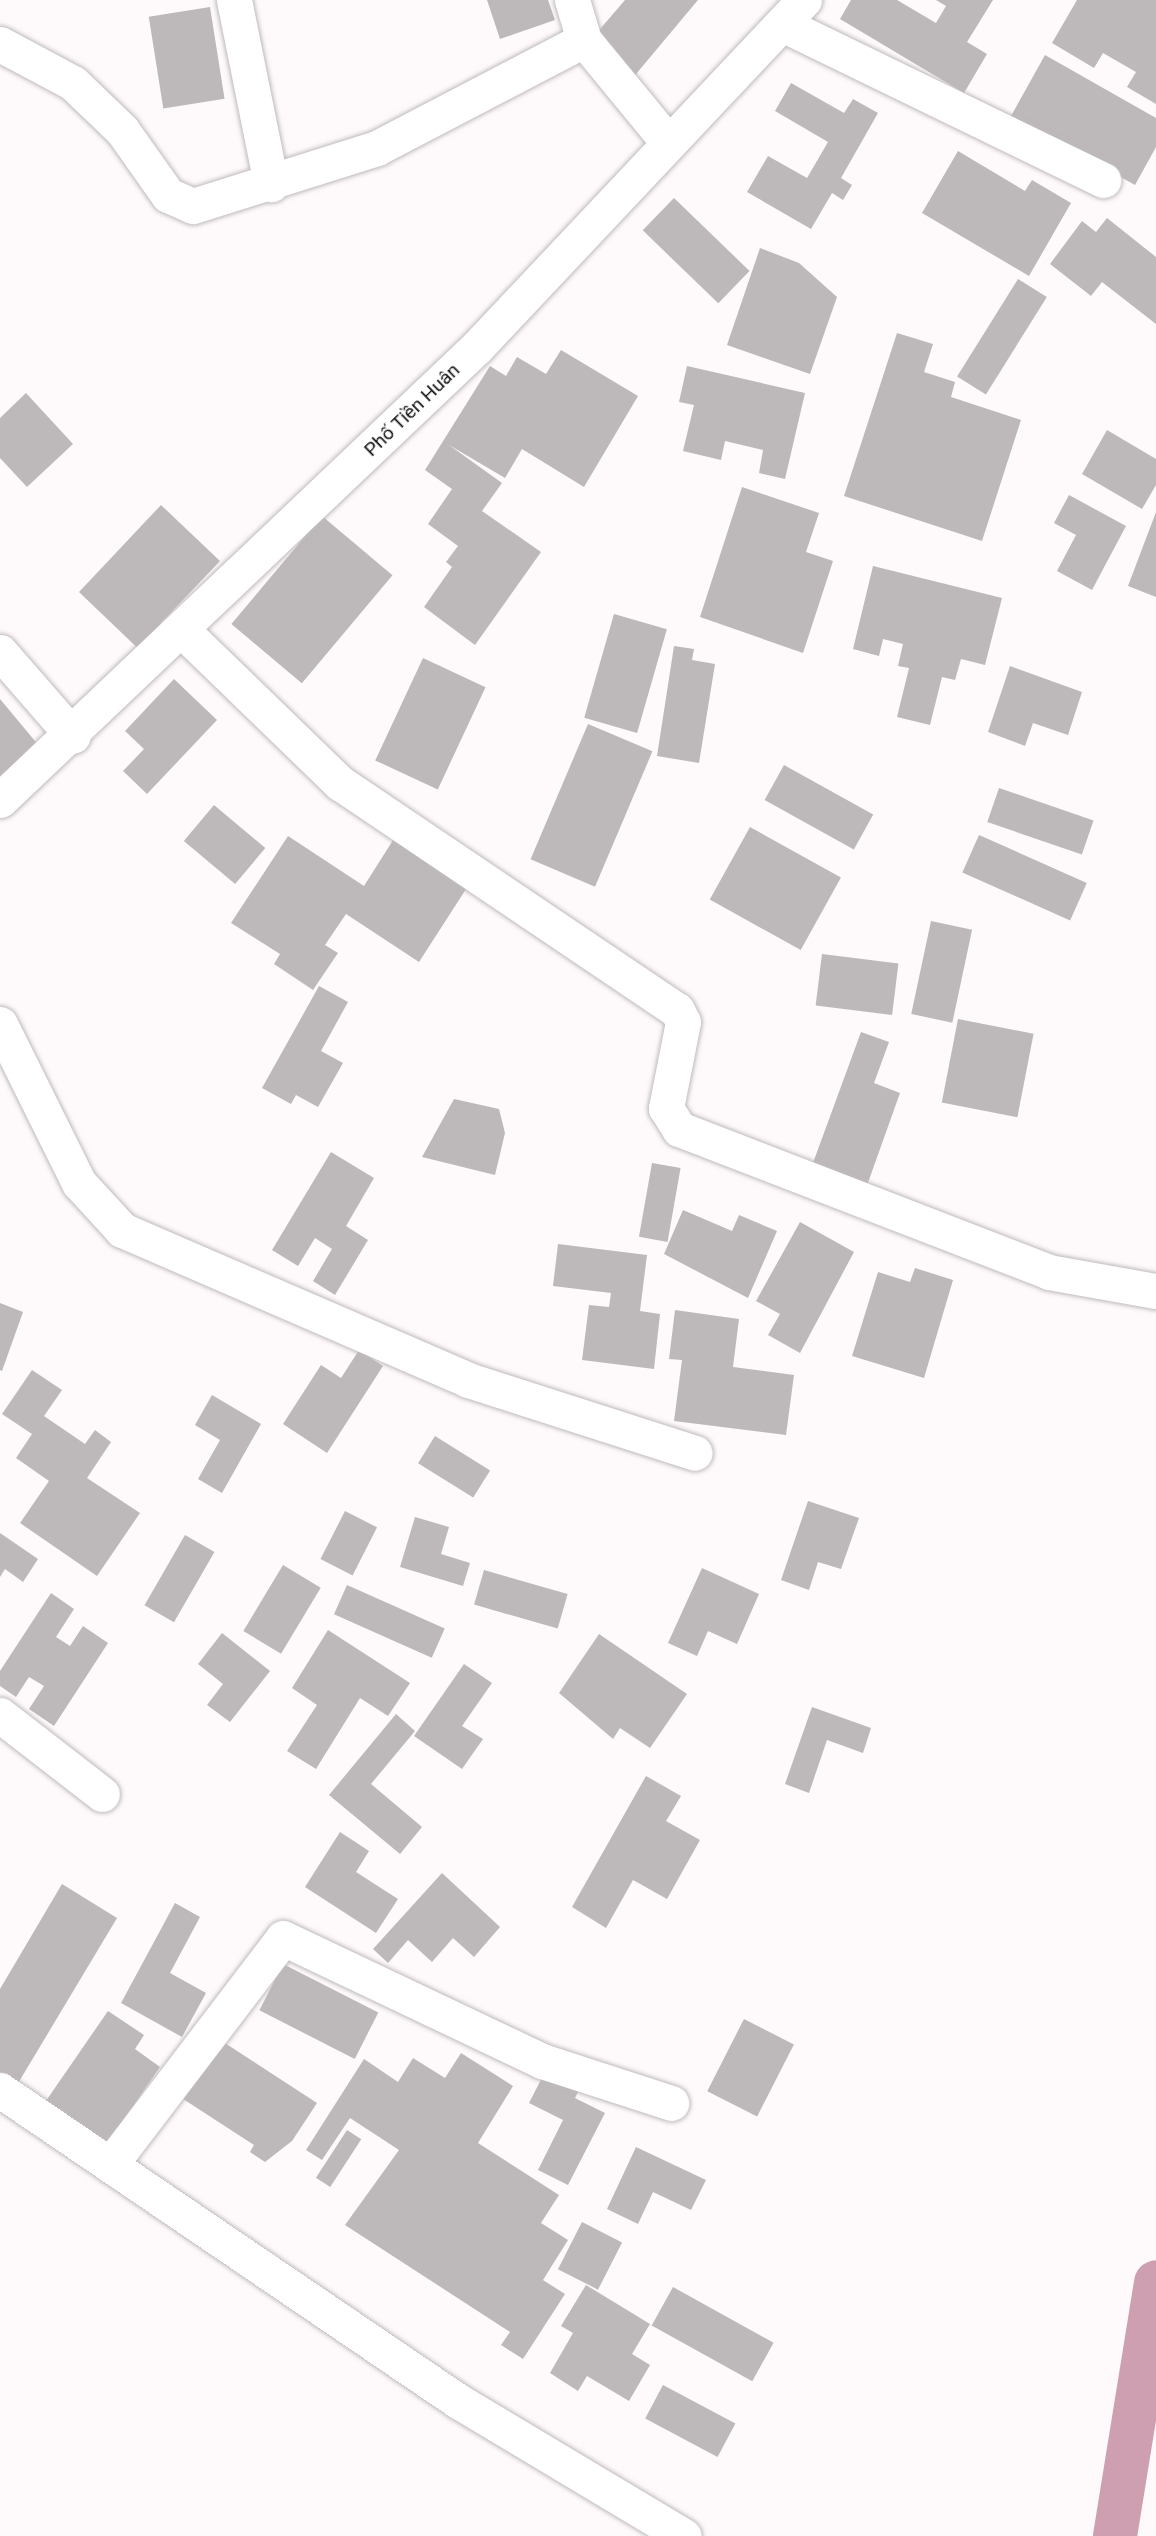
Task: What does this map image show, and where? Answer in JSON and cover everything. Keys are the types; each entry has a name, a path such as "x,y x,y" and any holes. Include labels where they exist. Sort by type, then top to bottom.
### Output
{"street":[{"path":"234,0 271,184"},
{"path":"572,0 583,40 666,140"},
{"path":"794,12 1103,180"},
{"name":"Phố Tiền Huân","path":"0,800 73,736 477,347 666,140 794,12"},
{"path":"0,44 73,83 122,130 169,195 193,206 271,184 377,148 583,40"},
{"path":"183,631 340,783 677,1010 683,1022 666,1108 678,1129 1049,1272 1156,1291"},
{"path":"0,652 73,736"},
{"path":"0,1024 79,1183 122,1230 468,1380 695,1453"},
{"path":"0,1715 102,1794"},
{"path":"110,2165 268,1950 283,1938 542,2062 671,2103"},
{"path":"0,2090 458,2401 684,2536"}],"building":[{"path":"487,0 548,0 555,20 500,39"},
{"path":"625,0 698,0 631,80 588,43"},
{"path":"851,0 897,0 936,23 946,6 936,0 993,0 967,42 987,54 964,93 840,19"},
{"path":"1077,0 1156,0 1156,104 1127,87 1136,72 1103,53 1094,68 1052,43"},
{"path":"210,7 225,99 163,109 149,17"},
{"path":"1045,55 1156,118 1156,147 1135,185 1011,116"},
{"path":"791,83 844,113 853,99 878,113 841,178 852,185 843,200 832,193 811,229 747,192 768,156 807,178 828,142 775,111"},
{"path":"958,151 1025,191 1032,180 1071,203 1029,276 922,213"},
{"path":"674,198 750,271 718,303 643,230"},
{"path":"1107,218 1156,257 1156,324 1102,282 1091,296 1050,264 1082,221 1096,232"},
{"path":"760,248 799,263 837,297 810,374 727,345"},
{"path":"1018,279 1047,297 986,395 957,377"},
{"path":"897,333 933,344 924,372 955,382 951,397 1021,420 982,541 844,496"},
{"path":"561,350 638,396 584,487 522,449 505,478 449,445 502,483 482,511 541,552 475,645 424,607 452,567 446,562 458,546 428,524 452,489 425,470 490,366 506,376 517,357 546,374"},
{"path":"687,366 805,393 785,479 759,473 763,450 725,441 721,460 683,451 694,405 679,402"},
{"path":"26,393 73,444 27,487 0,458 0,418"},
{"path":"1107,430 1156,459 1156,485 1142,509 1082,474"},
{"path":"742,487 819,513 806,552 833,561 803,653 700,617"},
{"path":"1069,495 1126,526 1092,590 1057,571 1076,535 1054,523"},
{"path":"161,505 220,561 161,623 149,659 79,592"},
{"path":"1156,512 1156,597 1128,586"},
{"path":"322,516 392,575 302,683 231,624"},
{"path":"873,566 1002,598 985,665 961,659 955,680 942,677 930,725 897,717 909,668 898,666 903,644 883,639 879,656 853,649"},
{"path":"614,614 667,629 637,733 584,718"},
{"path":"674,646 694,649 692,660 715,664 699,763 657,756"},
{"path":"423,658 486,687 438,790 375,760"},
{"path":"1010,666 1082,692 1068,735 1033,723 1025,746 988,732"},
{"path":"174,679 217,720 147,794 123,771 144,749 125,731"},
{"path":"0,699 45,753 0,791"},
{"path":"588,724 652,751 595,887 531,859"},
{"path":"784,765 873,814 854,849 765,800"},
{"path":"999,788 1094,821 1082,855 987,822"},
{"path":"214,805 265,848 235,884 184,841"},
{"path":"750,827 841,877 801,950 710,900"},
{"path":"979,835 1087,883 1070,920 962,872"},
{"path":"288,836 364,886 395,837 468,886 419,962 346,914 325,945 338,953 313,990 274,964 280,954 231,923"},
{"path":"931,921 972,930 952,1023 911,1014"},
{"path":"822,954 898,963 892,1015 816,1006"},
{"path":"319,986 348,1002 321,1051 343,1063 318,1107 296,1095 291,1104 262,1088"},
{"path":"958,1019 1034,1034 1017,1117 942,1102"},
{"path":"861,1032 889,1042 874,1083 900,1093 865,1191 810,1171"},
{"path":"454,1099 499,1109 505,1133 495,1175 422,1157"},
{"path":"331,1152 374,1178 346,1226 368,1240 335,1295 313,1281 332,1249 315,1238 298,1266 272,1250"},
{"path":"652,1163 681,1168 668,1242 639,1237"},
{"path":"683,1210 732,1231 739,1215 777,1231 748,1298 664,1254"},
{"path":"800,1222 854,1252 800,1353 768,1335 780,1314 756,1301"},
{"path":"558,1244 647,1255 640,1311 660,1314 654,1369 582,1360 589,1305 609,1307 611,1293 553,1286"},
{"path":"915,1268 953,1280 924,1378 852,1356 878,1272 910,1282"},
{"path":"0,1303 23,1312 2,1371 0,1370"},
{"path":"675,1310 739,1319 733,1367 794,1375 786,1435 674,1421 682,1360 669,1359"},
{"path":"359,1350 383,1366 327,1453 283,1424 321,1365 341,1378"},
{"path":"32,1370 62,1390 44,1416 85,1444 95,1430 111,1442 87,1478 140,1513 97,1576 20,1523 49,1481 16,1458 32,1434 2,1414"},
{"path":"212,1395 261,1424 222,1493 198,1479 220,1440 195,1425"},
{"path":"435,1436 490,1470 473,1498 418,1463"},
{"path":"808,1501 859,1518 841,1569 818,1562 809,1590 781,1580"},
{"path":"345,1511 377,1527 353,1575 320,1559"},
{"path":"415,1517 449,1527 441,1554 470,1563 463,1586 400,1567"},
{"path":"0,1533 38,1559 23,1582 5,1569 0,1577"},
{"path":"185,1535 214,1552 174,1622 144,1605"},
{"path":"283,1565 321,1588 281,1654 243,1631"},
{"path":"702,1568 759,1594 737,1644 708,1631 697,1656 668,1643"},
{"path":"484,1570 568,1594 558,1629 474,1605"},
{"path":"347,1585 445,1629 432,1658 334,1614"},
{"path":"51,1593 74,1609 56,1637 70,1646 83,1626 108,1643 54,1726 29,1709 44,1686 29,1677 16,1697 0,1686 0,1671"},
{"path":"328,1630 410,1683 388,1716 360,1698 316,1769 287,1751 317,1705 292,1688"},
{"path":"222,1633 270,1671 230,1722 207,1705 223,1684 198,1664"},
{"path":"599,1634 687,1694 650,1748 620,1728 613,1739 559,1693"},
{"path":"464,1664 492,1683 462,1726 483,1739 462,1769 414,1736"},
{"path":"812,1707 871,1728 863,1753 827,1740 809,1793 785,1784"},
{"path":"396,1714 415,1731 371,1784 422,1827 400,1854 329,1795"},
{"path":"646,1776 681,1796 666,1821 700,1840 667,1899 633,1880 606,1928 572,1907"},
{"path":"340,1832 369,1851 356,1872 398,1899 376,1933 305,1887"},
{"path":"442,1873 500,1927 474,1957 453,1938 432,1962 408,1940 388,1963 373,1949"},
{"path":"62,1884 117,1918 14,2090 0,2081 0,1989"},
{"path":"175,1903 200,1917 170,1973 206,1993 182,2037 121,2003"},
{"path":"283,1964 378,2013 355,2059 259,2010"},
{"path":"108,2011 144,2035 135,2049 160,2067 100,2154 39,2111"},
{"path":"744,2019 794,2044 757,2117 707,2091"},
{"path":"214,2036 317,2103 292,2141 265,2162 250,2152 254,2145 177,2095"},
{"path":"461,2053 513,2086 478,2143 559,2195 541,2223 568,2240 543,2280 565,2294 523,2359 501,2345 510,2332 345,2225 399,2150 350,2118 322,2160 306,2150 364,2059 398,2082 413,2058 445,2078"},
{"path":"547,2068 581,2086 575,2098 605,2113 568,2185 538,2170 563,2120 529,2103"},
{"path":"347,2130 361,2139 330,2187 316,2178"},
{"path":"636,2147 706,2180 691,2210 653,2192 638,2224 607,2209"},
{"path":"582,2222 622,2242 598,2290 558,2269"},
{"path":"586,2285 650,2324 632,2354 650,2365 629,2401 587,2376 578,2391 550,2373 573,2333 561,2326"},
{"path":"673,2287 774,2343 752,2381 652,2325"},
{"path":"663,2385 735,2423 718,2457 645,2419"}],"waterway":[{"path":"1115,2536 1156,2282"}]}
